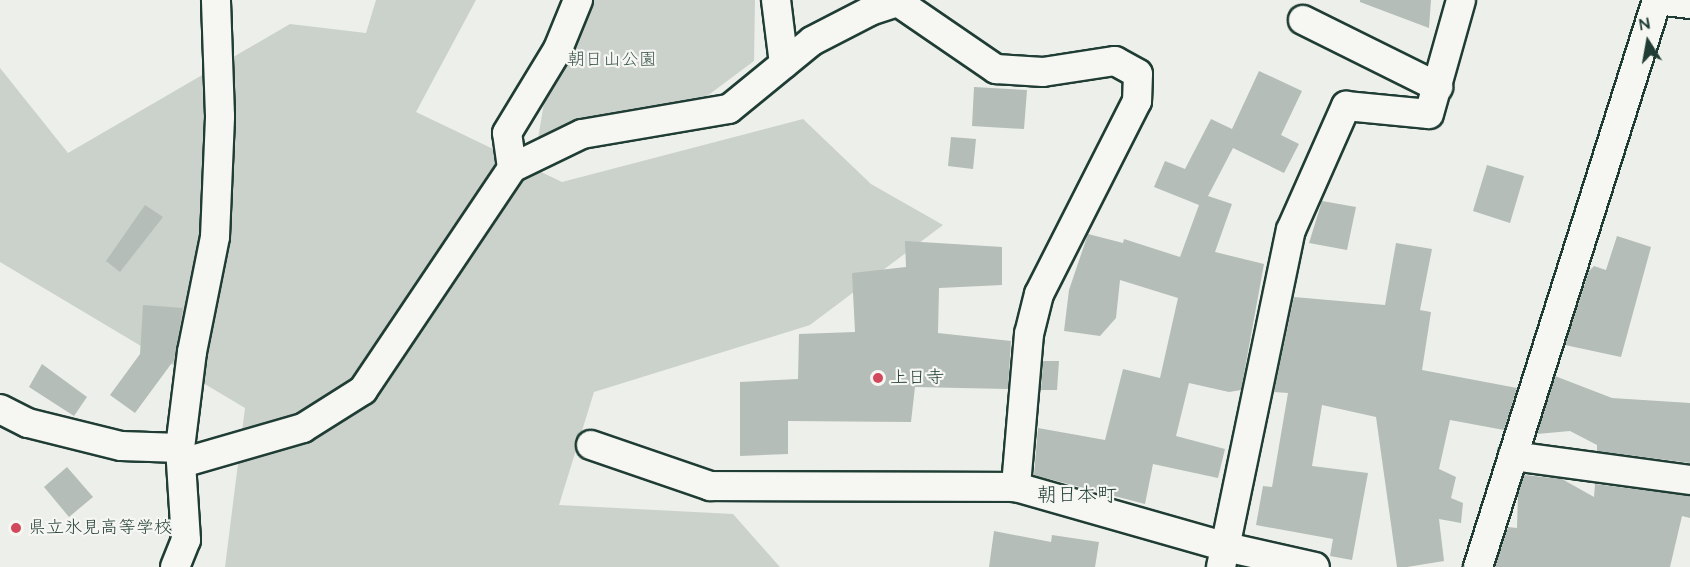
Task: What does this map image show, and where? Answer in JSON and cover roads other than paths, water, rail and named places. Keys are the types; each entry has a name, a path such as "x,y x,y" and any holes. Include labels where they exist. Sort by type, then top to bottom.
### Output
{"street":[{"path":"175,567 186,540 181,456 192,352 215,237 220,116 216,0"},
{"path":"512,168 507,133 558,49 578,0"},
{"path":"776,0 784,64"},
{"path":"1224,557 1291,230 1346,106 1429,114 1461,0"},
{"path":"1478,567 1657,0 1690,4"},
{"path":"0,409 28,423 121,446 181,456 303,428 363,390 512,168 582,134 729,109 812,41 870,11 900,1 996,69 1043,72 1115,61 1138,74 1137,101 1039,294 1029,334 1016,487"},
{"path":"1303,20 1438,87"},
{"path":"591,445 710,486 1016,487 1224,557 1315,567"},
{"path":"1513,456 1690,480"}],"place":[{"name":"上日寺","path":"878,378"},
{"name":"県立氷見高等学校","path":"16,528"}],"district":[{"name":"朝日本町","path":"1077,495"}],"park label":[{"name":"朝日山公園","path":"612,60"}]}
